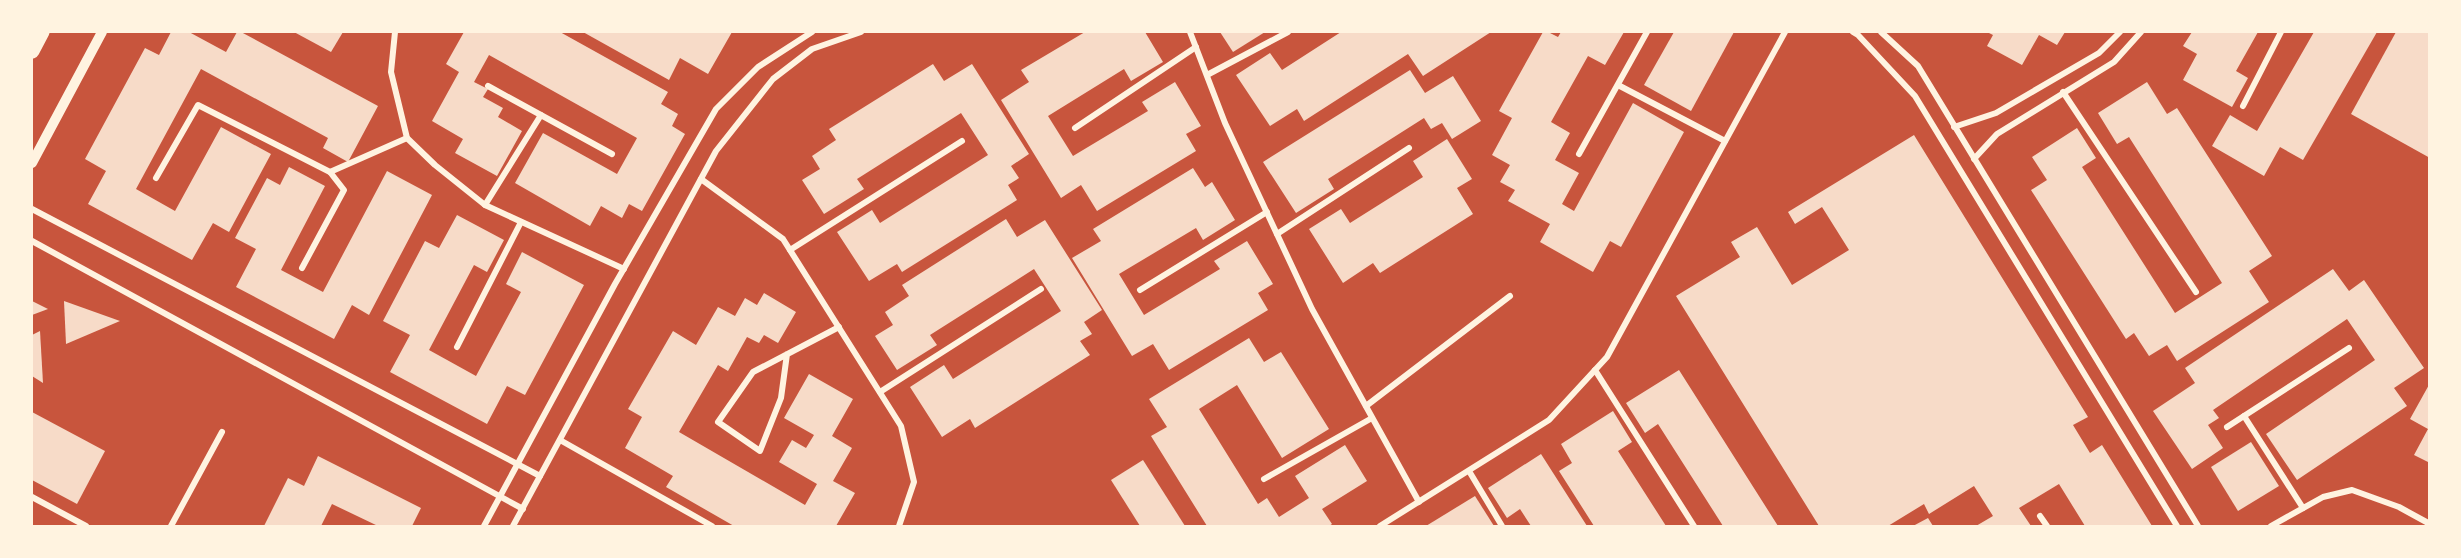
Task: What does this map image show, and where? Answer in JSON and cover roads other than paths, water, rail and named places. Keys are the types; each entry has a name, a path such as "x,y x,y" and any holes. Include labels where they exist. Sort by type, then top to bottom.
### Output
{"main road":[{"path":"32,51 42,32"}],"street":[{"path":"32,162 102,32"},
{"path":"395,32 391,72 407,138 435,165 485,205 624,269"},
{"path":"484,526 624,269 716,109 758,68 812,32"},
{"path":"513,526 716,151 774,79 812,49 861,32"},
{"path":"1190,32 1225,123 1312,309 1419,502"},
{"path":"1207,75 1288,32"},
{"path":"1579,154 1647,32"},
{"path":"1380,526 1549,420 1607,357 1785,32"},
{"path":"1852,32 1858,35 1915,96 2177,526"},
{"path":"1881,32 1918,66 2198,526"},
{"path":"1954,127 1996,113 2099,53 2120,32"},
{"path":"1974,159 1997,134 2114,62 2141,32"},
{"path":"2243,106 2281,32"},
{"path":"1075,128 1196,47"},
{"path":"1618,85 1725,141"},
{"path":"488,86 612,153"},
{"path":"2063,92 2196,292"},
{"path":"156,178 198,105 330,172 344,190 302,268"},
{"path":"485,205 541,115"},
{"path":"330,172 407,138"},
{"path":"790,250 962,141"},
{"path":"1277,234 1409,148"},
{"path":"701,179 783,239 902,426 914,482 899,526"},
{"path":"32,208 540,476"},
{"path":"1140,290 1267,212"},
{"path":"457,347 520,222"},
{"path":"32,241 523,509"},
{"path":"880,392 1041,289"},
{"path":"1365,406 1510,296"},
{"path":"787,354 781,398 760,451 718,422 753,372 787,354 839,327"},
{"path":"2227,427 2349,348"},
{"path":"1595,370 1694,526"},
{"path":"2244,416 2303,508"},
{"path":"1264,479 1372,417"},
{"path":"171,526 222,432"},
{"path":"560,440 712,526"},
{"path":"1469,471 1502,526"},
{"path":"2271,526 2323,497 2352,490 2399,507 2430,524"},
{"path":"32,497 86,526"},
{"path":"2040,516 2047,526"}]}
